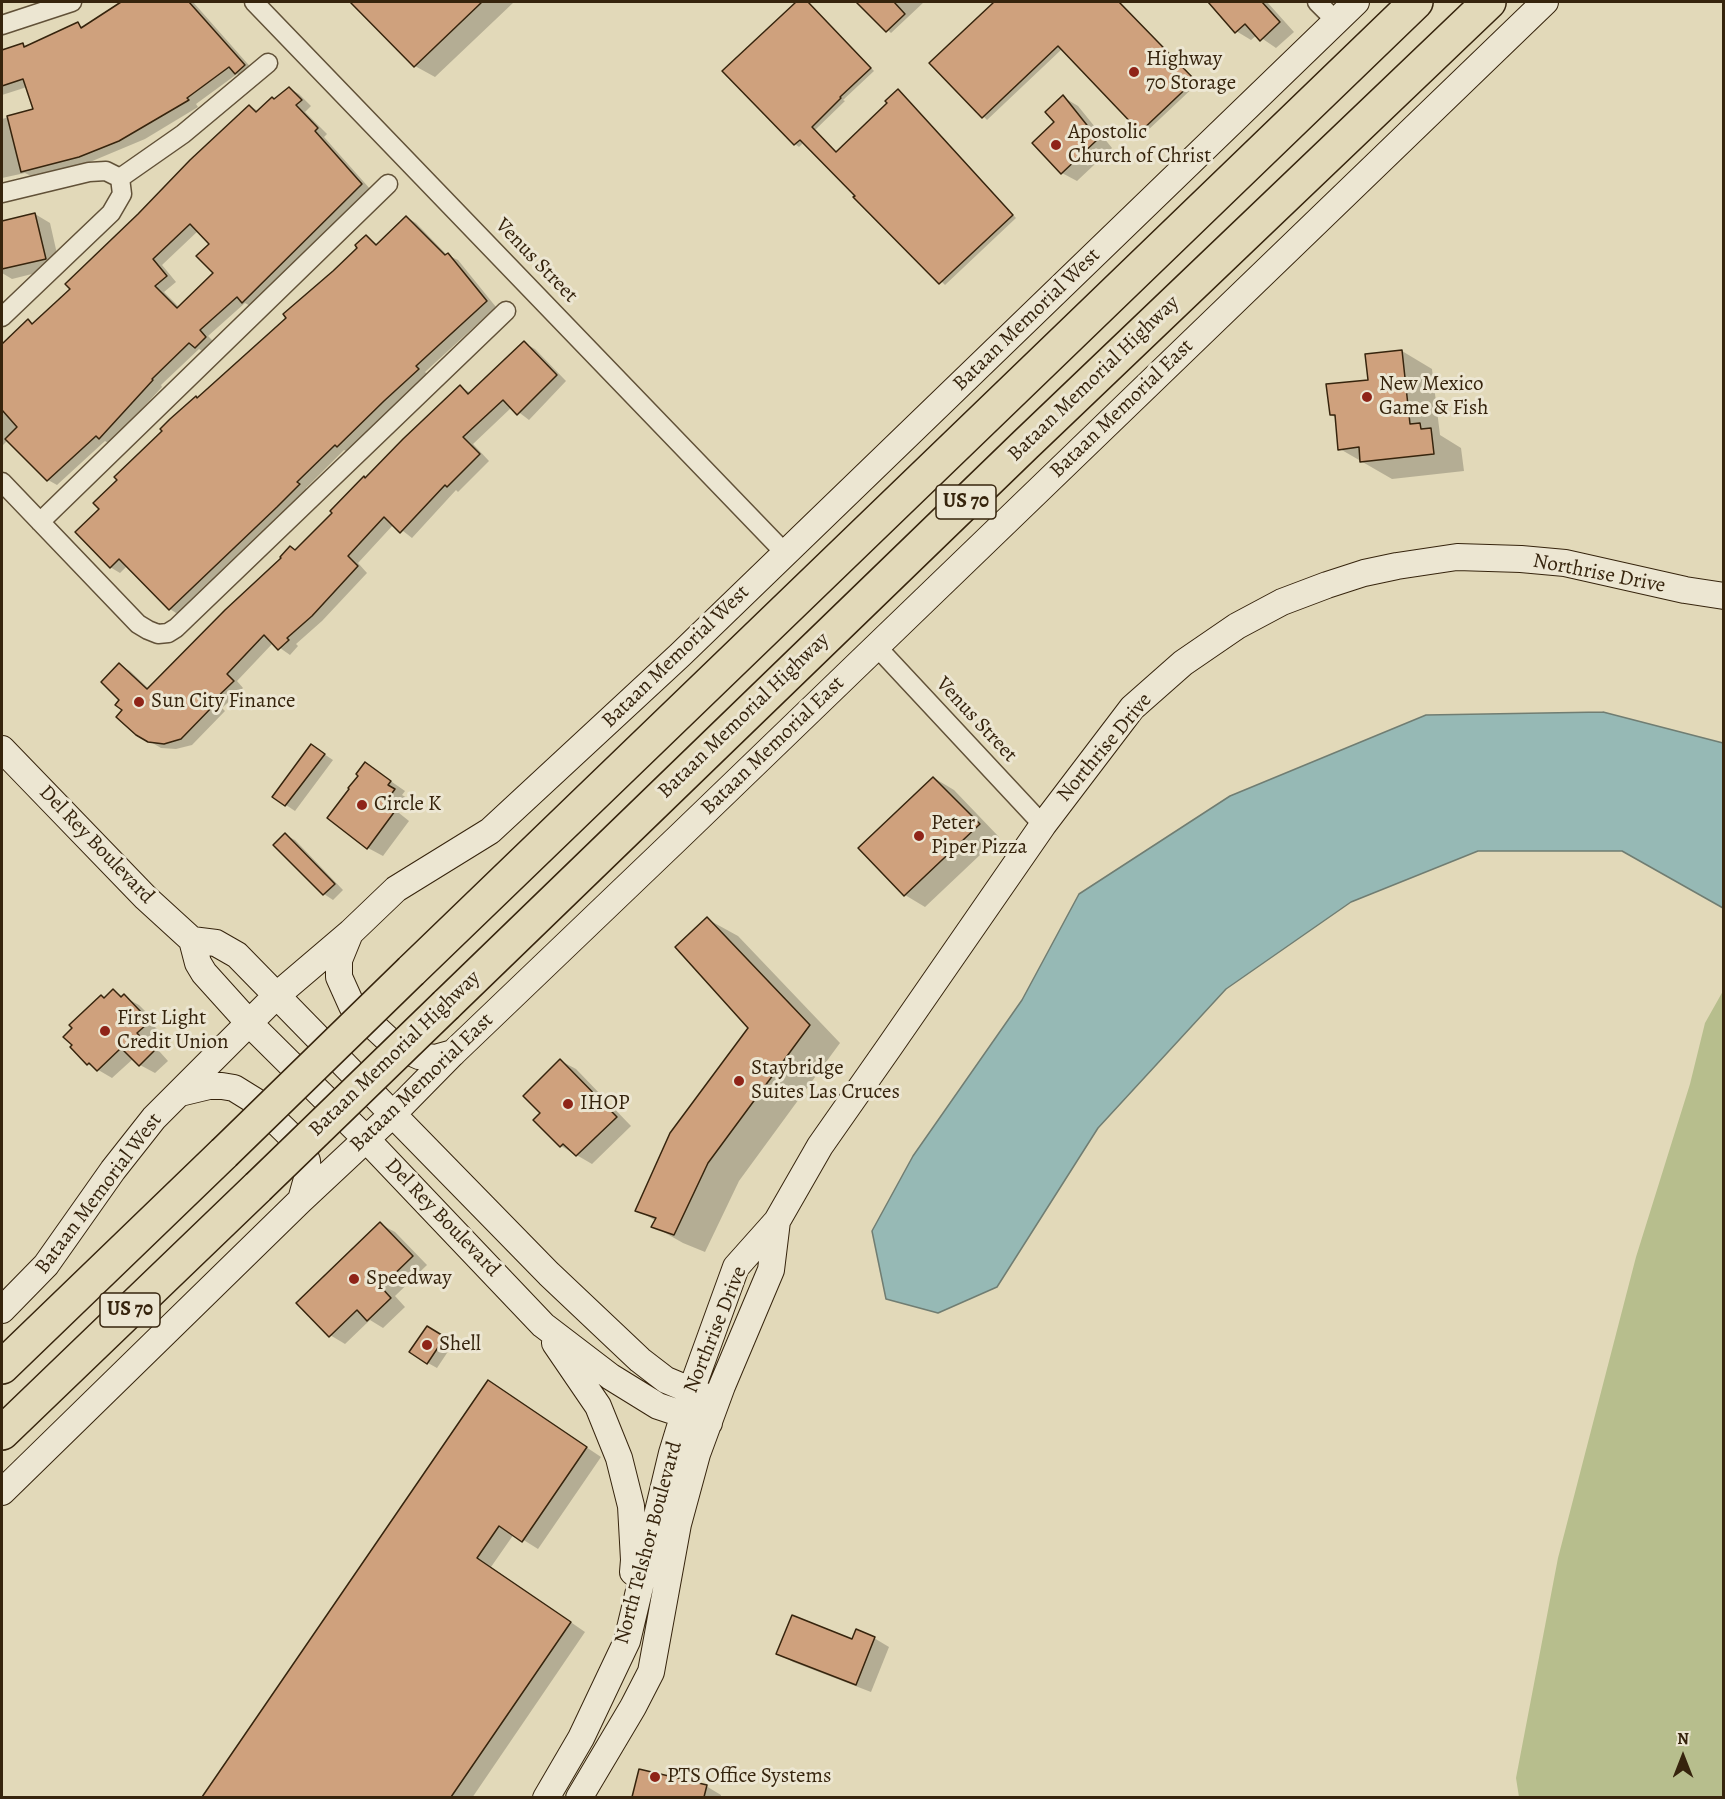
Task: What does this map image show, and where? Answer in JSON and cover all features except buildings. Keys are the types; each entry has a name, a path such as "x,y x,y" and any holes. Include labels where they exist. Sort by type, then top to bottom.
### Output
{"highway":[{"name":"US 70","path":"2,1367 1416,2"},
{"name":"Bataan Memorial Highway","path":"2,1433 1034,436 1489,2"}],"main road":[{"name":"Bataan Memorial West","path":"2,1310 46,1265 133,1143 276,996 350,933 396,889 490,831 680,655 1356,2"},
{"name":"Bataan Memorial East","path":"2,1492 301,1200 392,1115 453,1053 1545,2"},
{"name":"Northrise Drive","path":"687,1403 736,1267 777,1221 820,1146 1043,825 1132,708 1183,663 1237,626 1282,603 1327,585 1364,573 1457,557 1565,563 1685,591 1724,596"},
{"name":"Del Rey Boulevard","path":"2,749 146,898 192,940 198,963 204,973 249,1024 366,1139 543,1325 611,1377 658,1406 687,1403 712,1412"},
{"path":"350,933 339,960 339,977 352,1006 394,1045 419,1056 435,1058 453,1053"},
{"name":"Del Rey Boulevard","path":"192,940 216,943 237,955 549,1274 640,1360 666,1380 687,1403"},
{"path":"179,1094 209,1086 222,1086 234,1088 255,1101 296,1141 303,1151 307,1161 308,1175 301,1200"},
{"name":"Northrise Drive","path":"712,1412 771,1270 777,1221"},
{"path":"518,1298 549,1274"},
{"path":"543,1325 598,1406 620,1458 631,1506 634,1560 627,1641"},
{"name":"North Telshor Boulevard","path":"546,1797 580,1738 627,1641 659,1500 687,1403"},
{"name":"North Telshor Boulevard","path":"579,1797 633,1707 651,1672 678,1524 697,1454 712,1412"}],"street":[{"path":"2,25 72,2"},
{"name":"Venus Street","path":"254,2 785,553"},
{"path":"1317,2 1336,21"},
{"path":"120,178 183,134 268,63"},
{"path":"2,193 89,172 106,171 120,178"},
{"path":"2,317 116,207 122,194 120,178"},
{"path":"40,522 388,184"},
{"path":"2,482 138,624 158,634 168,633 176,628 506,311"},
{"name":"Venus Street","path":"876,646 1043,825"}],"green space":[{"path":"1723,991 1723,1797 1519,1797 1516,1778 1558,1558 1636,1257 1690,1084 1705,1023"}],"water":[{"path":"1603,712 1723,743 1723,908 1622,851 1478,851 1351,902 1226,989 1098,1128 997,1287 938,1313 886,1299 872,1231 913,1156 1022,1000 1079,894 1230,796 1426,715"}],"place":[{"name":"Highway 70 Storage","path":"1134,72"},
{"name":"Apostolic Church of Christ","path":"1056,145"},
{"name":"New Mexico Game & Fish","path":"1367,397"},
{"name":"Sun City Finance","path":"139,702"},
{"name":"Circle K","path":"362,805"},
{"name":"Peter Piper Pizza","path":"919,836"},
{"name":"First Light Credit Union","path":"105,1031"},
{"name":"Staybridge Suites Las Cruces","path":"739,1081"},
{"name":"IHOP","path":"568,1104"},
{"name":"Speedway","path":"354,1279"},
{"name":"Shell","path":"427,1345"},
{"name":"PTS Office Systems","path":"655,1777"}]}
